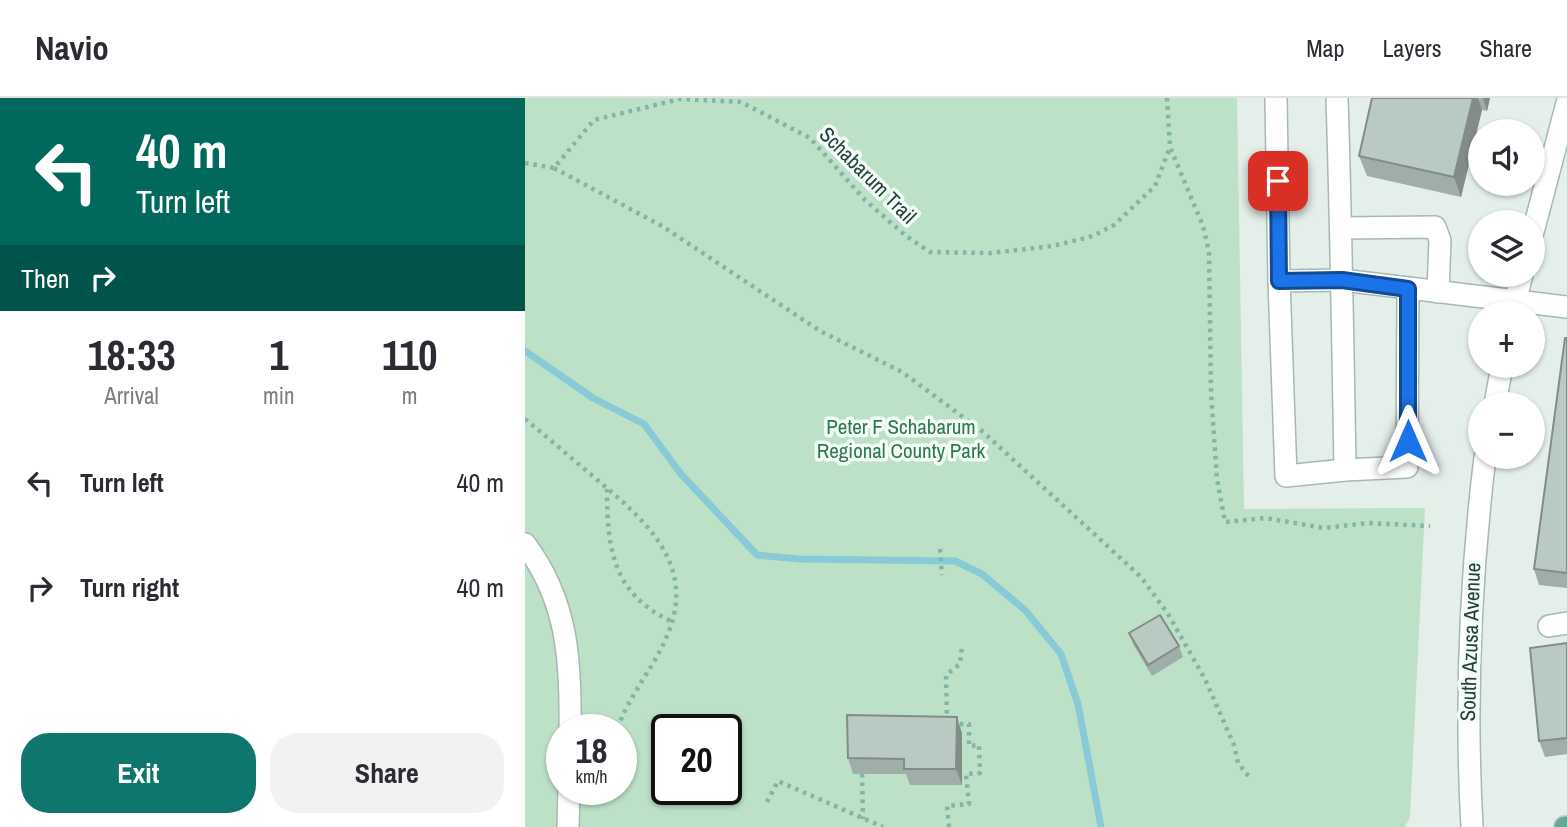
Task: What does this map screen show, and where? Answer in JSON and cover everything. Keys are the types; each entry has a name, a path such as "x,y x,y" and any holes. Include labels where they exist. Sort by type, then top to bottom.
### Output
{"street":[{"path":"1276,98 1286,476 1407,467 1408,289"},
{"path":"1337,98 1345,470"},
{"path":"1539,210 1567,103"},
{"path":"1341,228 1435,227 1440,240 1438,292"},
{"path":"1279,281 1342,280 1438,292 1480,301"},
{"path":"1545,307 1567,307"},
{"name":"South Azusa Avenue","path":"1472,827 1467,731 1467,652 1474,549 1484,469"},
{"path":"525,544 551,587 565,626 570,666 570,714"},
{"path":"568,827 569,805"}],"path":[{"path":"1167,98 1170,147 1203,226 1209,252 1211,393 1217,479 1225,523 1266,518 1324,527 1368,523 1430,526"},
{"name":"Schabarum Trail","path":"554,167 594,120 680,99 741,102 810,138 865,200 906,236 930,252 991,253 1053,246 1093,236 1114,225 1155,186 1170,147"},
{"path":"525,163 554,167 662,226 820,331 902,372 991,439 1141,577 1168,614 1199,668 1234,745 1238,763 1250,778"},
{"path":"525,419 647,524 665,550 676,591 673,622 624,714"},
{"path":"607,488 607,533 615,564 634,594 648,607 673,622"},
{"path":"940,549 942,575"},
{"path":"949,827 947,806 969,804 966,774 980,773 979,745 969,746 969,724 947,725 946,675 960,664 962,647"},
{"path":"862,774 863,819"},
{"path":"767,802 778,781 884,827"}],"green space":[{"name":"Peter F Schabarum Regional County Park","path":"525,98 1237,98 1244,509 1425,508 1410,817 1405,827 525,827"}],"building":[{"path":"1372,98 1473,98 1454,177 1359,156"},
{"path":"1567,338 1567,573 1534,569"},
{"path":"1160,615 1179,646 1148,665 1129,633"},
{"path":"1567,643 1567,738 1539,741 1530,648"},
{"path":"847,715 957,717 956,769 904,769 904,759 848,758"}],"waterway":[{"path":"525,351 593,398 644,424 681,474 757,555 799,559 955,561 982,574 1025,610 1061,654 1078,704 1101,827"}],"route":[{"path":"1278,181 1279,281 1342,280 1408,289 1408,441"}]}
